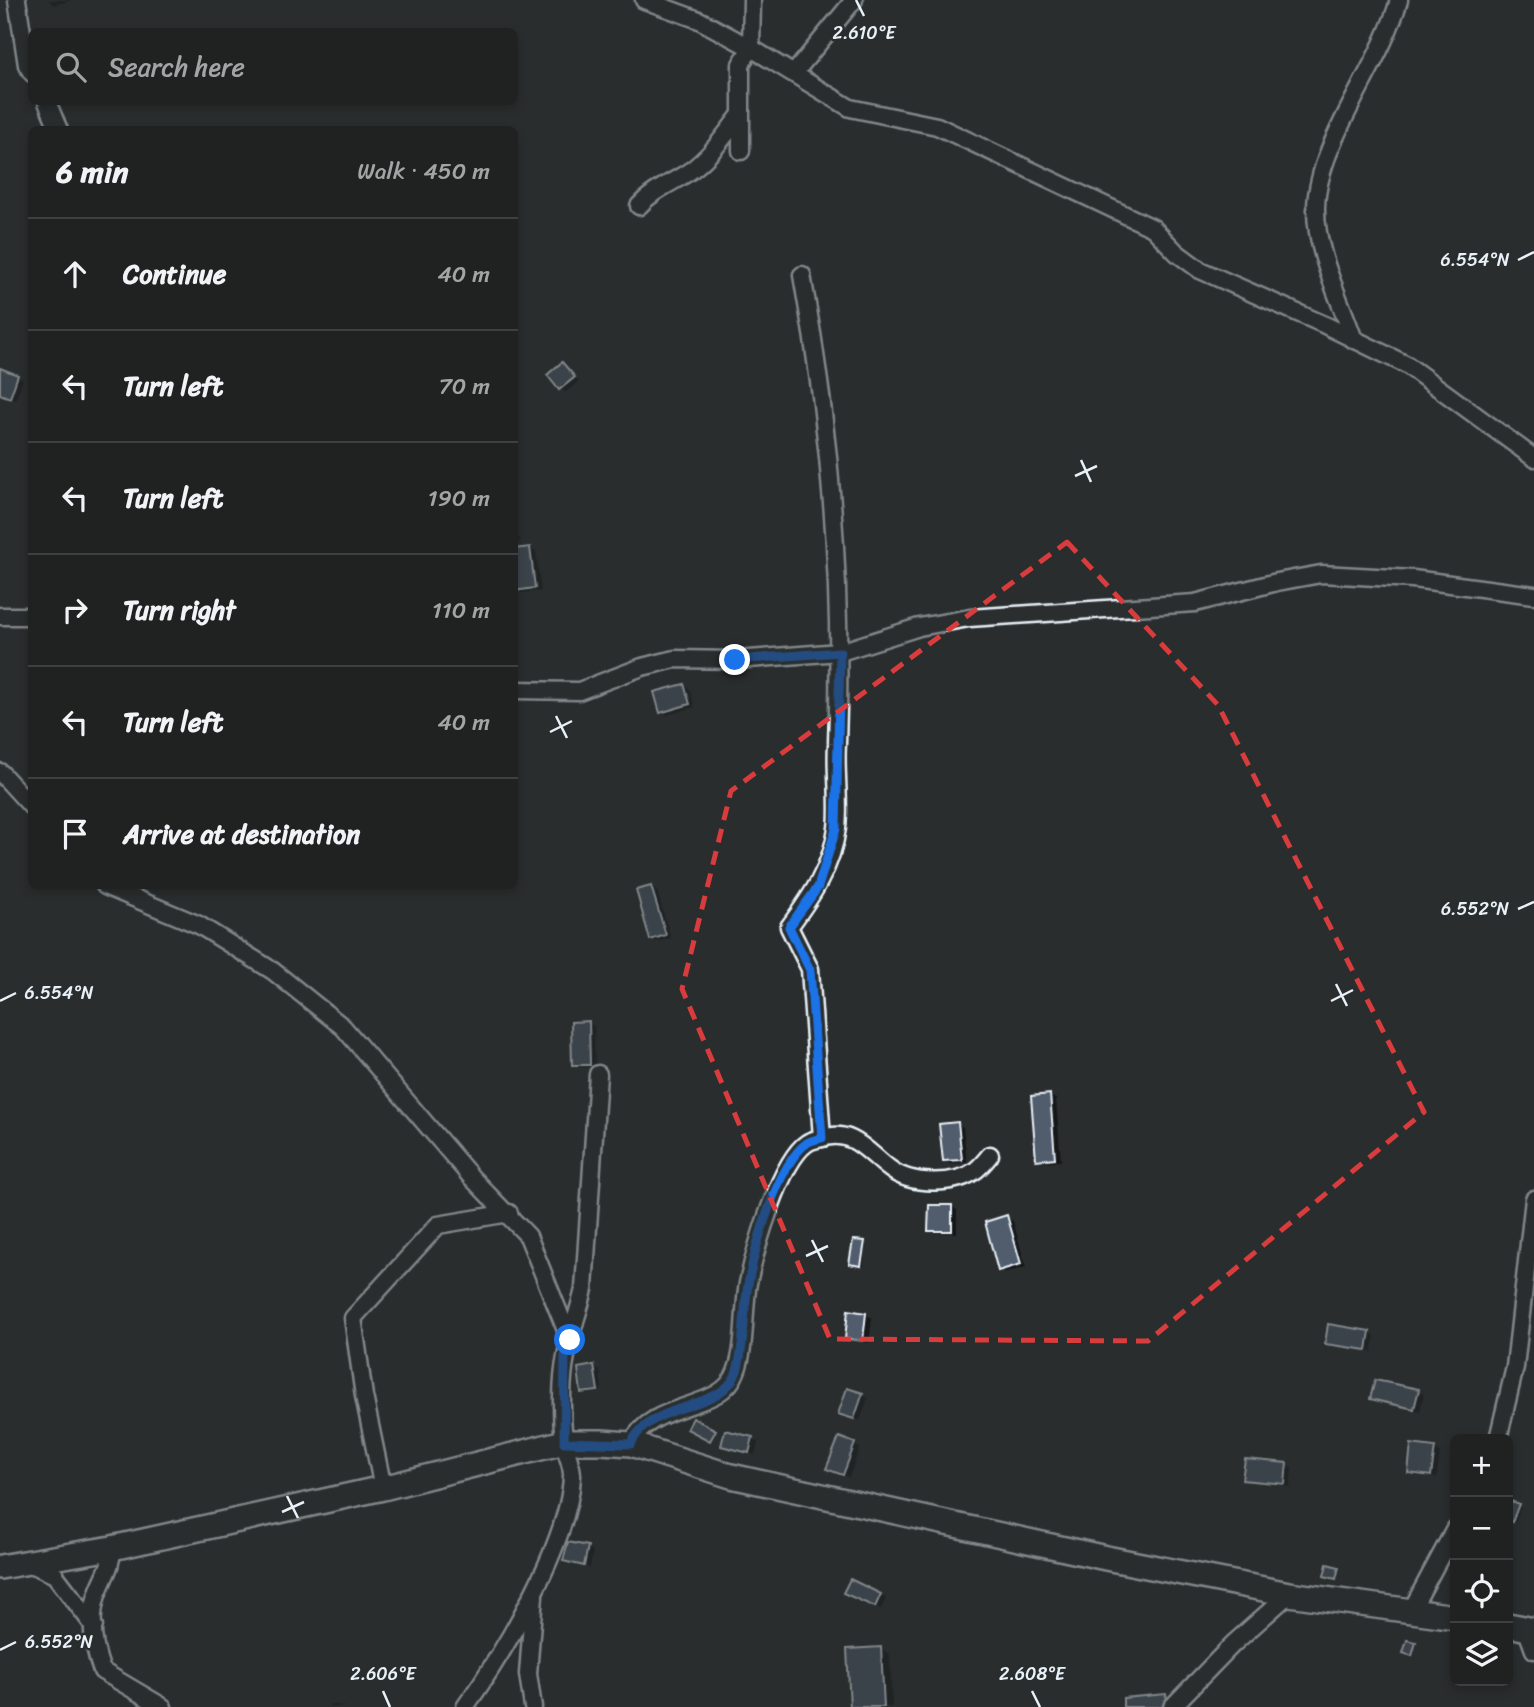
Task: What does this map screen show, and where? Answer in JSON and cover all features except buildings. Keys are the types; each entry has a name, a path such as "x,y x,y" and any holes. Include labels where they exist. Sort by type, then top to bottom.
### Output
{"main road":[{"path":"0,1567 112,1548 383,1488 564,1442 631,1444 731,1476 1106,1558 1289,1594 1450,1615"}],"street":[{"path":"18,0 28,67"},
{"path":"644,0 699,20 795,72 850,108 937,126 1153,228 1177,253 1200,270 1407,365 1534,458"},
{"path":"741,151 741,64 751,48 752,0"},
{"path":"795,72 854,0"},
{"path":"1354,340 1324,255 1316,208 1322,162 1390,33 1399,0"},
{"path":"48,105 57,126"},
{"path":"639,206 648,195 700,162 739,117"},
{"path":"802,275 827,431 838,546 840,652 836,829 818,887 789,927 810,970 822,1138"},
{"path":"518,690 579,691 642,667 675,659 735,660 840,652 919,627 969,618 1195,604 1321,574 1413,579 1534,595"},
{"path":"0,615 28,615"},
{"path":"0,772 28,803"},
{"path":"112,889 200,925 273,971 343,1027 472,1178 509,1213 533,1246 570,1340"},
{"path":"464,1707 491,1671 535,1590 563,1520 573,1476 564,1442 565,1356 584,1289 598,1074"},
{"path":"631,1444 636,1434 650,1421 726,1388 737,1372 748,1283 772,1201 788,1166 807,1143 833,1134 849,1137 891,1170 909,1179 935,1181 960,1177 975,1171 990,1155"},
{"path":"1499,1434 1515,1367 1534,1199"},
{"path":"383,1488 364,1396 353,1318 438,1225 509,1213"},
{"path":"1412,1609 1450,1538"},
{"path":"112,1548 112,1566 97,1596 92,1645 102,1671 163,1707"},
{"path":"29,1563 55,1575 94,1626"},
{"path":"533,1706 528,1674 535,1590"},
{"path":"1172,1707 1233,1644 1289,1594"}],"highlighted area":[{"path":"1067,542 1218,705 1424,1112 1148,1341 830,1339 682,989 731,791"}],"route":[{"path":"570,1340 565,1356 564,1442 631,1444 636,1434 650,1421 726,1388 737,1372 748,1283 772,1201 788,1166 807,1143 822,1138 810,970 789,927 818,887 836,829 835,773 840,652 735,660"}]}
